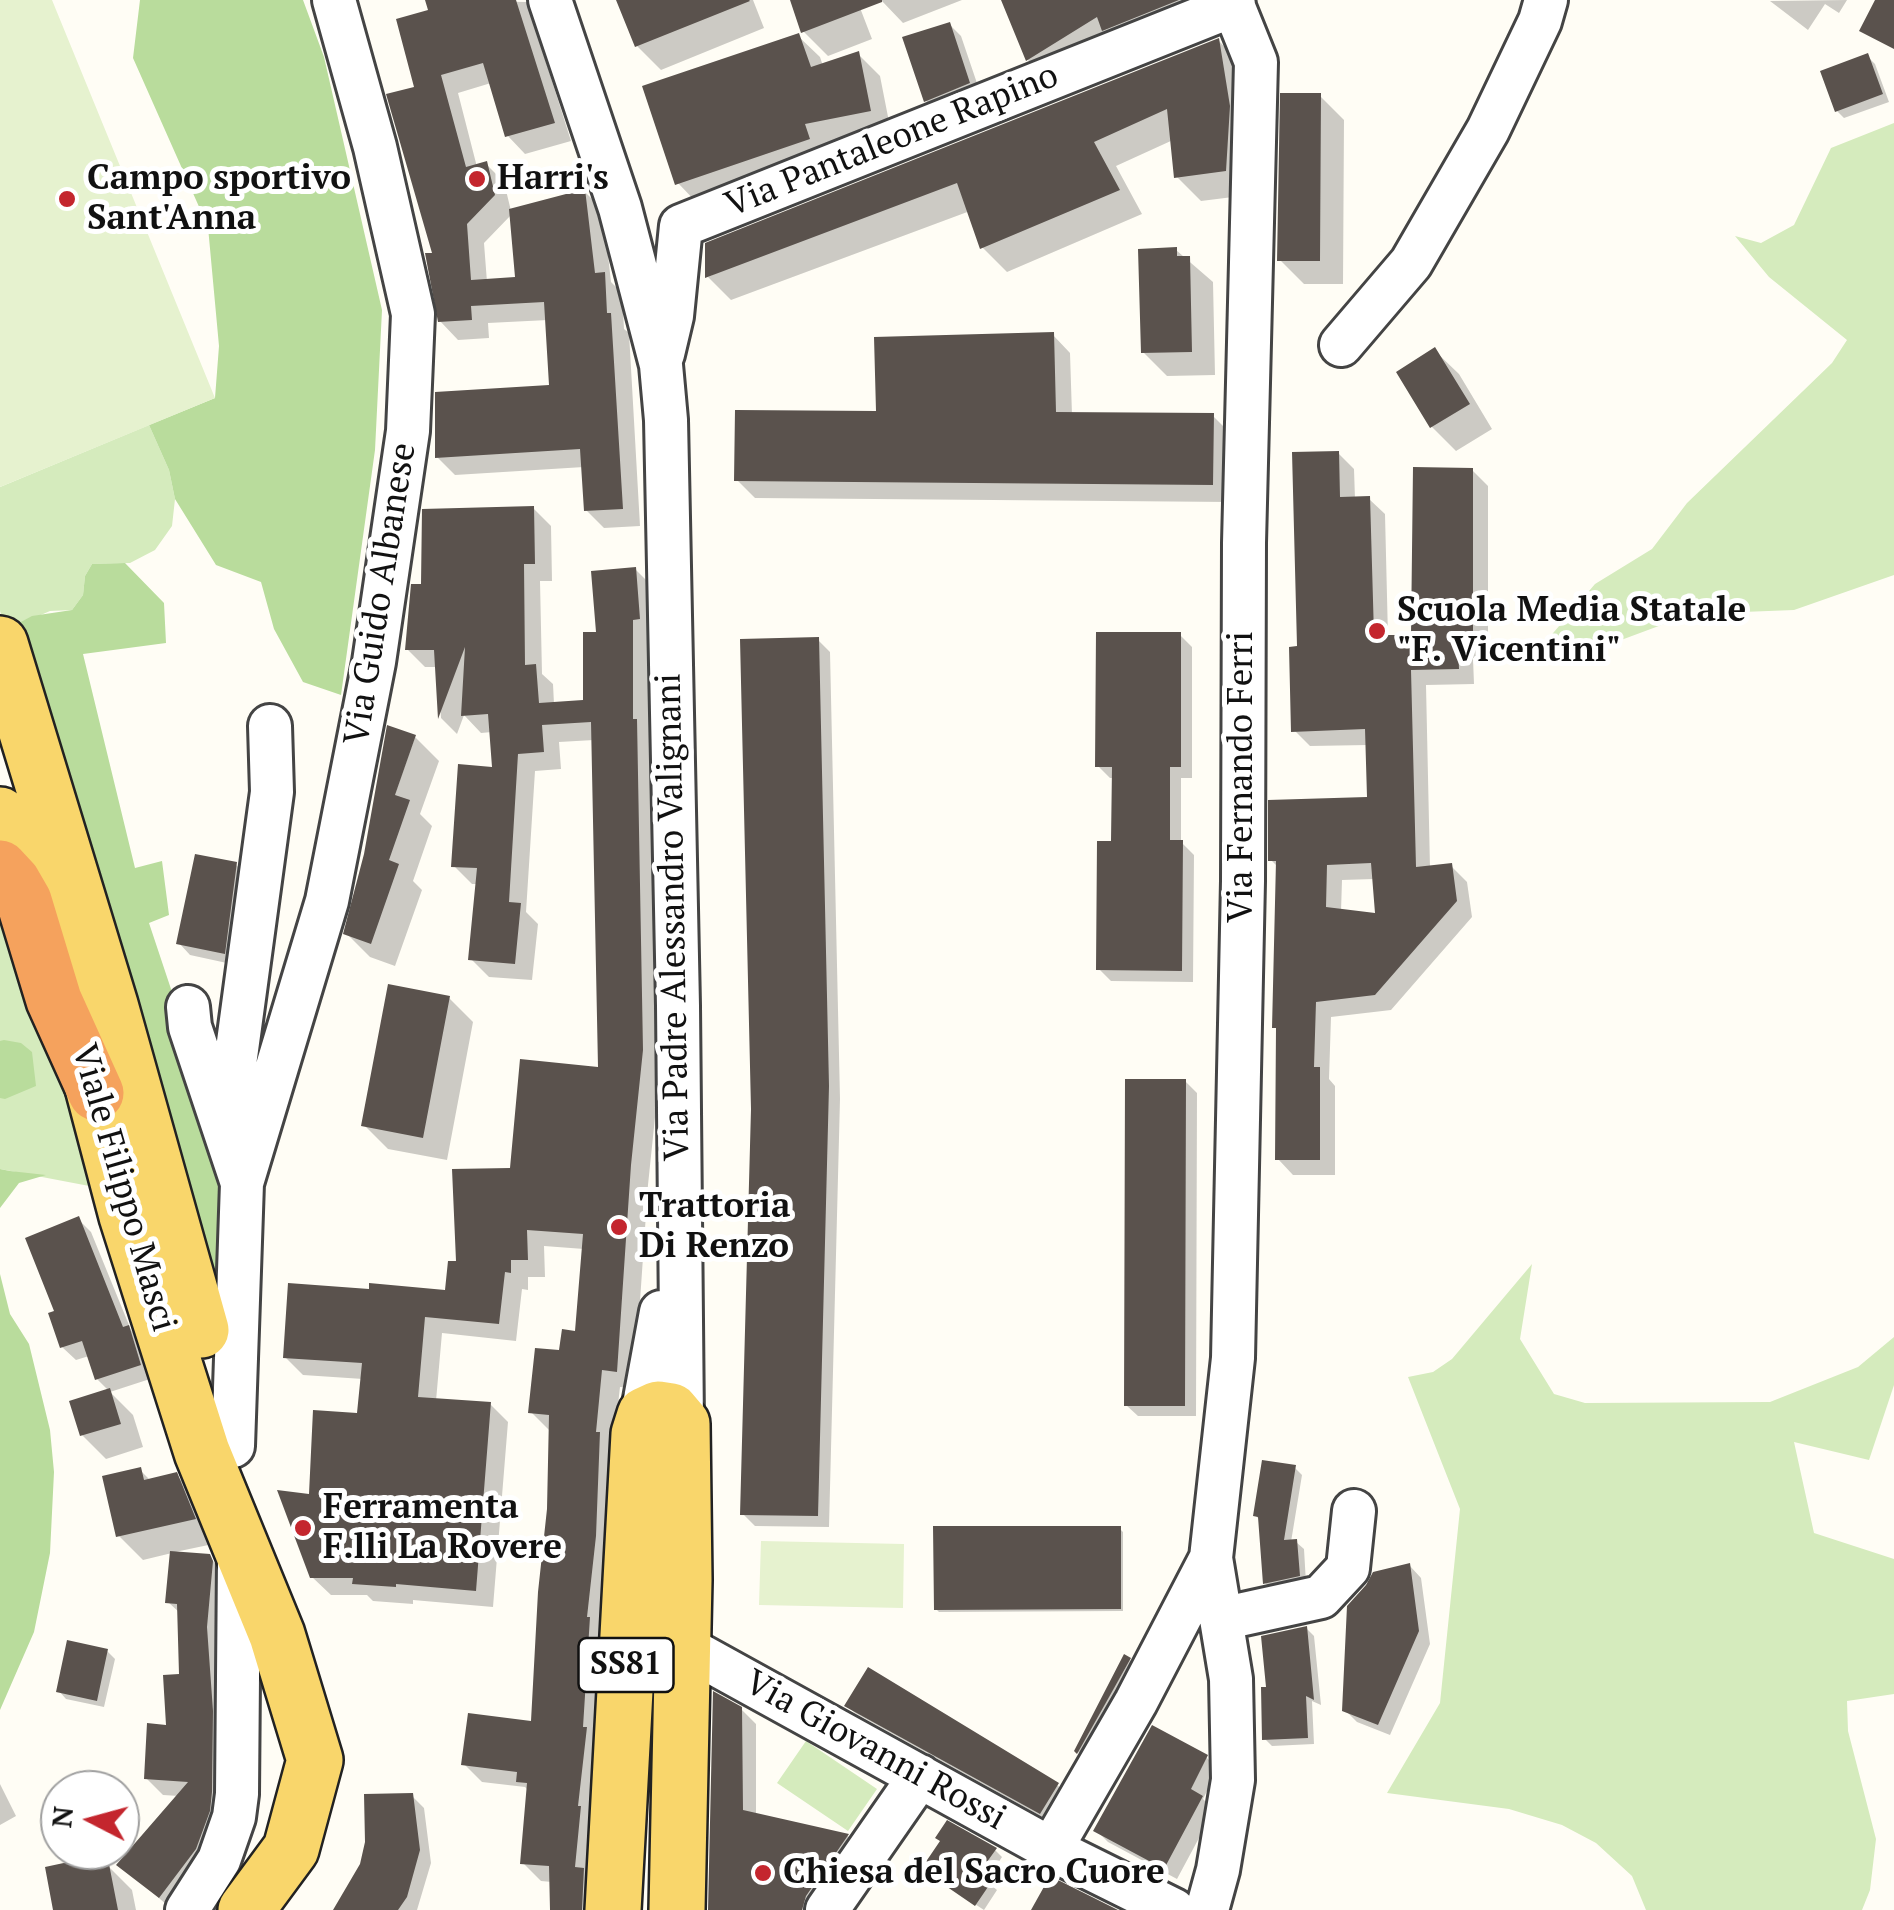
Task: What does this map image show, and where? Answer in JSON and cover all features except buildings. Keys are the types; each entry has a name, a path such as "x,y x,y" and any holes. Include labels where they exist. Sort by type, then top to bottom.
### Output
{"highway":[{"path":"0,868 24,901 54,1000 96,1093"}],"main road":[{"name":"Viale Filippo Masci","path":"0,644 121,1042 233,1446 244,1551"},
{"name":"Viale Filippo Masci","path":"0,759 56,826"},
{"name":"Viale Filippo Masci","path":"0,814 26,854 96,1093 127,1216 191,1416 277,1635 315,1760 291,1849 246,1910"},
{"name":"Via Padre Alessandro Valignani","path":"661,1422 683,1646 677,1910"},
{"name":"SS81","path":"613,1910 661,1422"}],"street":[{"name":"Via Guido Albanese","path":"233,1446 242,1183 328,901 374,662 408,431 413,314 375,147 334,0"},
{"name":"Via Padre Alessandro Valignani","path":"550,0 620,208 661,365 666,420 678,1006 678,1223 661,1422"},
{"path":"1342,346 1411,263 1488,130 1540,21 1546,0"},
{"name":"Via Pantaleone Rapino","path":"661,365 672,316 681,226 1232,3"},
{"name":"Via Fernando Ferri","path":"1206,1910 1218,1870 1233,1780 1230,1679 1212,1558 1234,1358 1243,880 1244,543 1256,62 1232,3"},
{"path":"219,1114 233,1079 270,811 270,726"},
{"path":"188,1007 190,1027 219,1114"},
{"name":"Via Guido Albanese","path":"219,1114 242,1183"},
{"path":"1221,1618 1321,1597 1348,1568 1354,1510"},
{"path":"188,1910 219,1860 236,1806 244,1551"},
{"name":"Via Fernando Ferri","path":"1051,1849 1136,1702 1212,1558"},
{"name":"Via Giovanni Rossi","path":"683,1646 1051,1849 1174,1910"},
{"path":"827,1910 920,1776"}],"green space":[{"name":"Campo sportivo Sant'Anna","path":"0,0 52,0 215,398 0,487"},
{"path":"140,0 303,0 324,57 382,310 375,450 341,695 303,682 274,629 261,582 216,565 175,499 169,470 149,425 215,398 219,346 208,227 133,58"},
{"path":"1894,123 1894,575 1794,610 1691,614 1605,646 1536,653 1595,584 1652,549 1687,503 1832,363 1847,340 1769,277 1735,236 1761,243 1794,225 1831,148"},
{"path":"149,425 169,470 175,499 172,526 155,550 130,563 92,564 85,576 83,595 72,610 50,611 6,630 0,611 0,487"},
{"path":"125,563 164,603 166,643 83,654 135,868 162,861 169,915 149,923 236,1184 226,1335 6,630 32,616 72,610 83,595 85,576 92,564"},
{"path":"0,902 105,1189 0,1169"},
{"path":"0,1041 21,1043 32,1052 36,1086 5,1099 0,1098"},
{"path":"0,1169 46,1175 19,1183 0,1208"},
{"path":"1532,1264 1520,1339 1554,1394 1585,1403 1770,1402 1858,1367 1894,1337 1894,1385 1869,1460 1794,1442 1814,1533 1894,1559 1894,1694 1847,1701 1848,1731 1876,1839 1870,1890 1862,1910 1646,1910 1632,1876 1596,1843 1562,1825 1509,1809 1387,1793 1440,1703 1460,1509 1408,1377 1433,1372 1452,1359"},
{"path":"0,1274 10,1314 29,1344 50,1430 54,1472 50,1553 34,1632 0,1710"},
{"path":"761,1541 904,1544 903,1608 759,1605"},
{"path":"806,1741 877,1789 848,1831 777,1783"}],"place":[{"name":"Harri's","path":"477,179"},
{"name":"Campo sportivo Sant'Anna","path":"67,199"},
{"name":"Scuola Media Statale \"F. Vicentini\"","path":"1377,631"},
{"name":"Trattoria Di Renzo","path":"619,1227"},
{"name":"Ferramenta F.lli La Rovere","path":"303,1528"},
{"name":"Chiesa del Sacro Cuore","path":"763,1873"}]}
